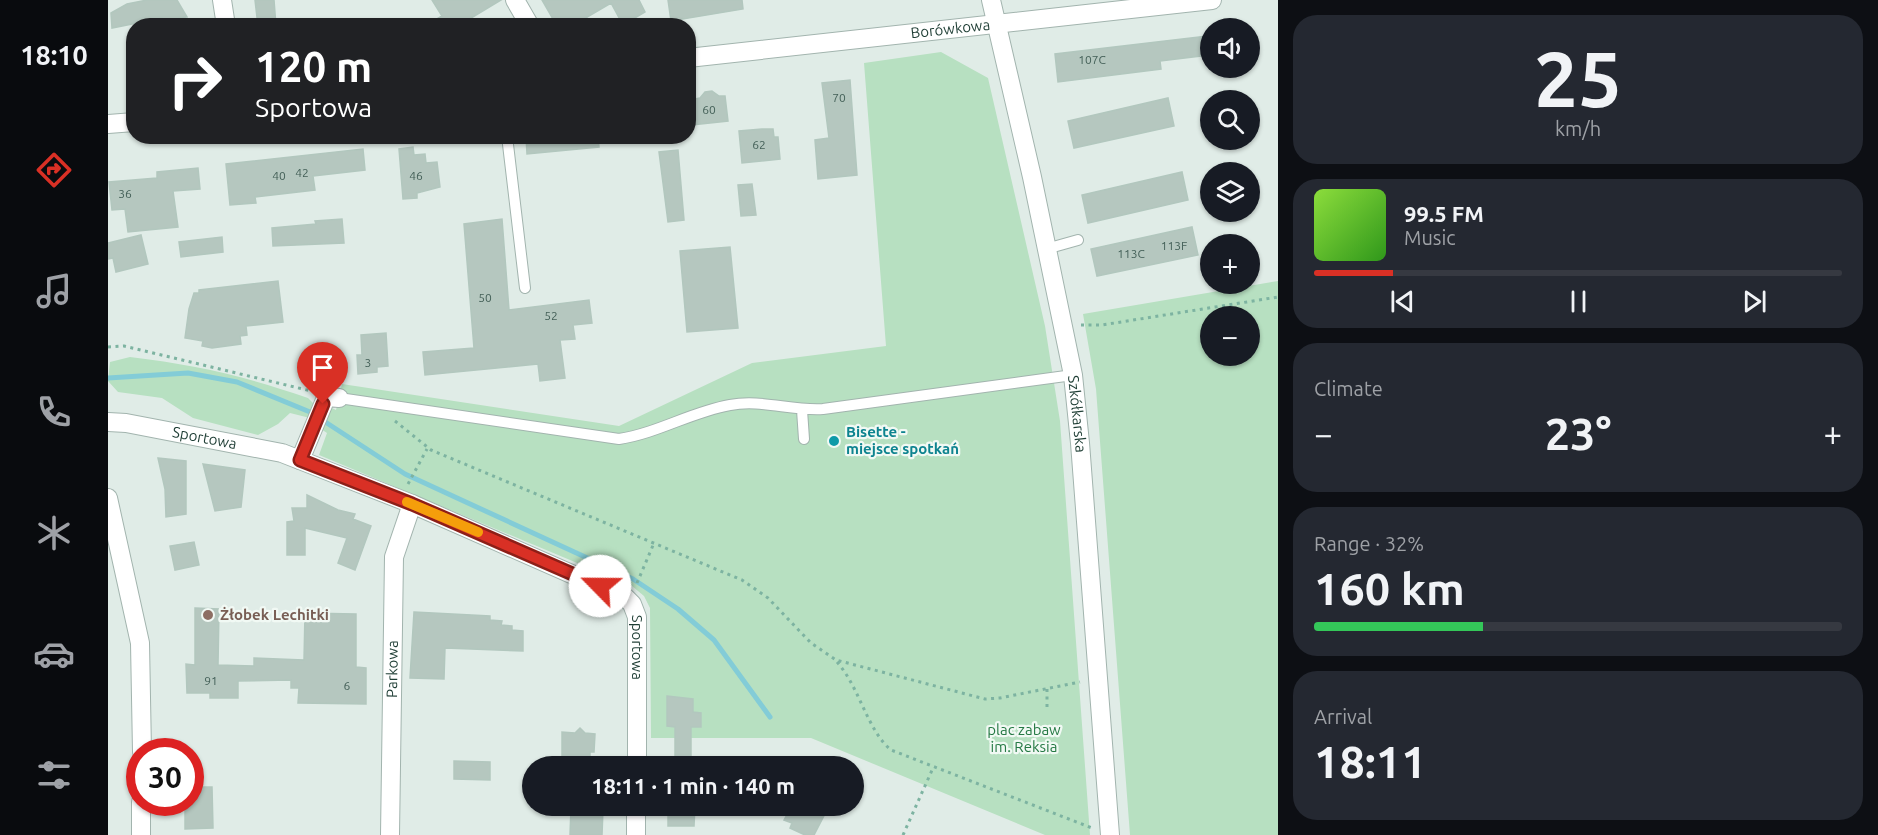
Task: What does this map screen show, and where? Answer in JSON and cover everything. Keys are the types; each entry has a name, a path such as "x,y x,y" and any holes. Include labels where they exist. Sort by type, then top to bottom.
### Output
{"street":[{"path":"222,0 225,18"},
{"path":"515,0 525,18"},
{"name":"Szkółkarska","path":"990,0 1072,375 1080,443 1110,835"},
{"name":"Borówkowa","path":"696,57 1212,0"},
{"path":"108,124 126,123"},
{"path":"300,460 314,427 330,399"},
{"name":"Sportowa","path":"108,422 126,423 261,448 409,496 621,595 632,604 637,617 636,756"},
{"name":"Parkowa","path":"390,835 394,556 409,496"},
{"path":"108,498 140,643 142,738"},
{"path":"141,816 141,835"},
{"path":"636,816 636,835"}],"lane":[{"path":"508,144 525,288"},
{"path":"1046,249 1078,240"},
{"path":"330,399 619,439 652,432 730,405 759,403 802,410 823,410 1072,375"},
{"path":"802,410 804,439"}],"path":[{"path":"1078,325 1102,325 1278,297"},
{"path":"108,347 124,346 228,369 330,399"},
{"path":"393,420 428,449 742,580 756,588 789,617 811,643 836,660 856,687 883,743 898,753 1093,828"},
{"path":"409,496 418,466 428,449"},
{"path":"634,590 654,543"},
{"path":"836,660 986,699 1082,682"},
{"path":"1047,689 1047,708"},
{"path":"903,835 933,767"}],"green space":[{"name":"plac zabaw im. Reksia","path":"941,52 988,78 1045,326 1060,421 1090,835 1045,835 864,760 864,756 854,756 811,738 651,738 650,608 644,596 632,586 319,455 327,433 321,429 330,407 336,410 342,384 619,426 752,363 886,346 864,63"},
{"path":"1278,281 1278,835 1130,835 1096,389 1083,314 1201,294 1260,294 1260,284"},
{"path":"130,357 241,377 308,398 315,405 310,418 290,413 278,424 258,435 193,418 162,398 118,392 108,381 110,362"}],"building":[{"path":"147,0 177,0 187,17 126,18 126,25 112,28 111,13 127,4"},
{"path":"255,0 274,0 275,18 257,18"},
{"path":"432,0 501,0 471,18 439,18 442,16"},
{"path":"542,0 639,0 645,12 635,18 619,18 611,3 586,18 552,18"},
{"path":"668,0 742,0 743,9 689,18 671,18"},
{"path":"1200,37 1200,56 1160,61 1161,69 1058,82 1055,54"},
{"path":"850,80 857,175 818,179 815,140 829,138 822,83"},
{"path":"712,91 719,96 725,96 728,121 696,125 696,99 700,98 705,92"},
{"path":"1168,98 1174,126 1074,148 1068,121"},
{"path":"773,129 774,137 778,137 780,159 742,163 739,131"},
{"path":"526,144 599,144 599,147 527,154"},
{"path":"413,147 414,155 425,154 426,163 437,162 440,187 417,193 417,198 403,199 399,149"},
{"path":"363,149 365,170 313,176 315,190 255,197 256,203 230,205 226,164"},
{"path":"678,150 684,220 668,222 659,152"},
{"path":"198,168 200,189 173,191 178,227 128,232 125,209 112,210 109,182 157,178 157,172"},
{"path":"1182,172 1188,200 1088,223 1082,195"},
{"path":"752,184 756,215 741,216 738,185"},
{"path":"342,219 344,243 273,246 272,228"},
{"path":"502,219 509,310 589,300 592,323 573,325 575,339 560,340 565,378 540,381 538,364 425,375 423,352 474,348 464,224"},
{"path":"1192,227 1198,255 1097,276 1091,249"},
{"path":"141,235 148,264 116,272 113,258 108,259 108,243"},
{"path":"222,237 223,252 181,257 179,242"},
{"path":"730,247 738,328 687,332 680,251"},
{"path":"278,281 283,322 246,326 247,335 240,336 241,344 212,348 202,346 203,341 185,338 194,293 199,293 199,290"},
{"path":"386,333 388,366 377,367 377,372 358,374 357,355 362,355 361,335"},
{"path":"158,458 186,461 186,514 166,517 165,489"},
{"path":"203,464 245,470 241,507 215,511"},
{"path":"307,495 338,510 355,514 353,519 371,526 355,570 338,563 347,538 305,528 305,555 287,555 287,522 294,521 292,508 307,508"},
{"path":"194,542 199,565 175,570 170,546"},
{"path":"195,608 219,609 218,665 254,666 254,658 304,660 305,613 356,614 356,667 366,668 366,704 298,703 299,688 291,688 291,680 238,681 238,698 210,698 210,693 187,693 186,664 195,665"},
{"path":"414,612 490,616 490,620 502,621 501,625 512,626 512,630 523,631 523,651 445,648 444,679 410,678"},
{"path":"667,696 693,699 693,712 701,713 701,727 691,727 691,756 675,756 675,727 667,726"},
{"path":"580,728 585,733 595,734 594,752 590,752 590,756 562,756 562,732 575,733"},
{"path":"454,761 490,762 490,780 454,779"},
{"path":"204,787 212,787 213,828 185,829 185,816 204,816"},
{"path":"571,816 603,816 602,835 570,835"},
{"path":"668,816 694,816 694,826 668,826"},
{"path":"786,816 824,816 814,835 805,835 790,828 792,823 784,820"}],"waterway":[{"path":"108,378 188,373 237,382 310,412 405,474 633,579 678,609 714,640 770,717"}],"slow traffic":[{"path":"407,502 478,532"}],"place":[{"name":"Bisette - miejsce spotkań","path":"834,441"},
{"name":"Żłobek Lechitki","path":"208,615"}],"route":[{"path":"323,404 300,460 412,504 600,586"}]}
